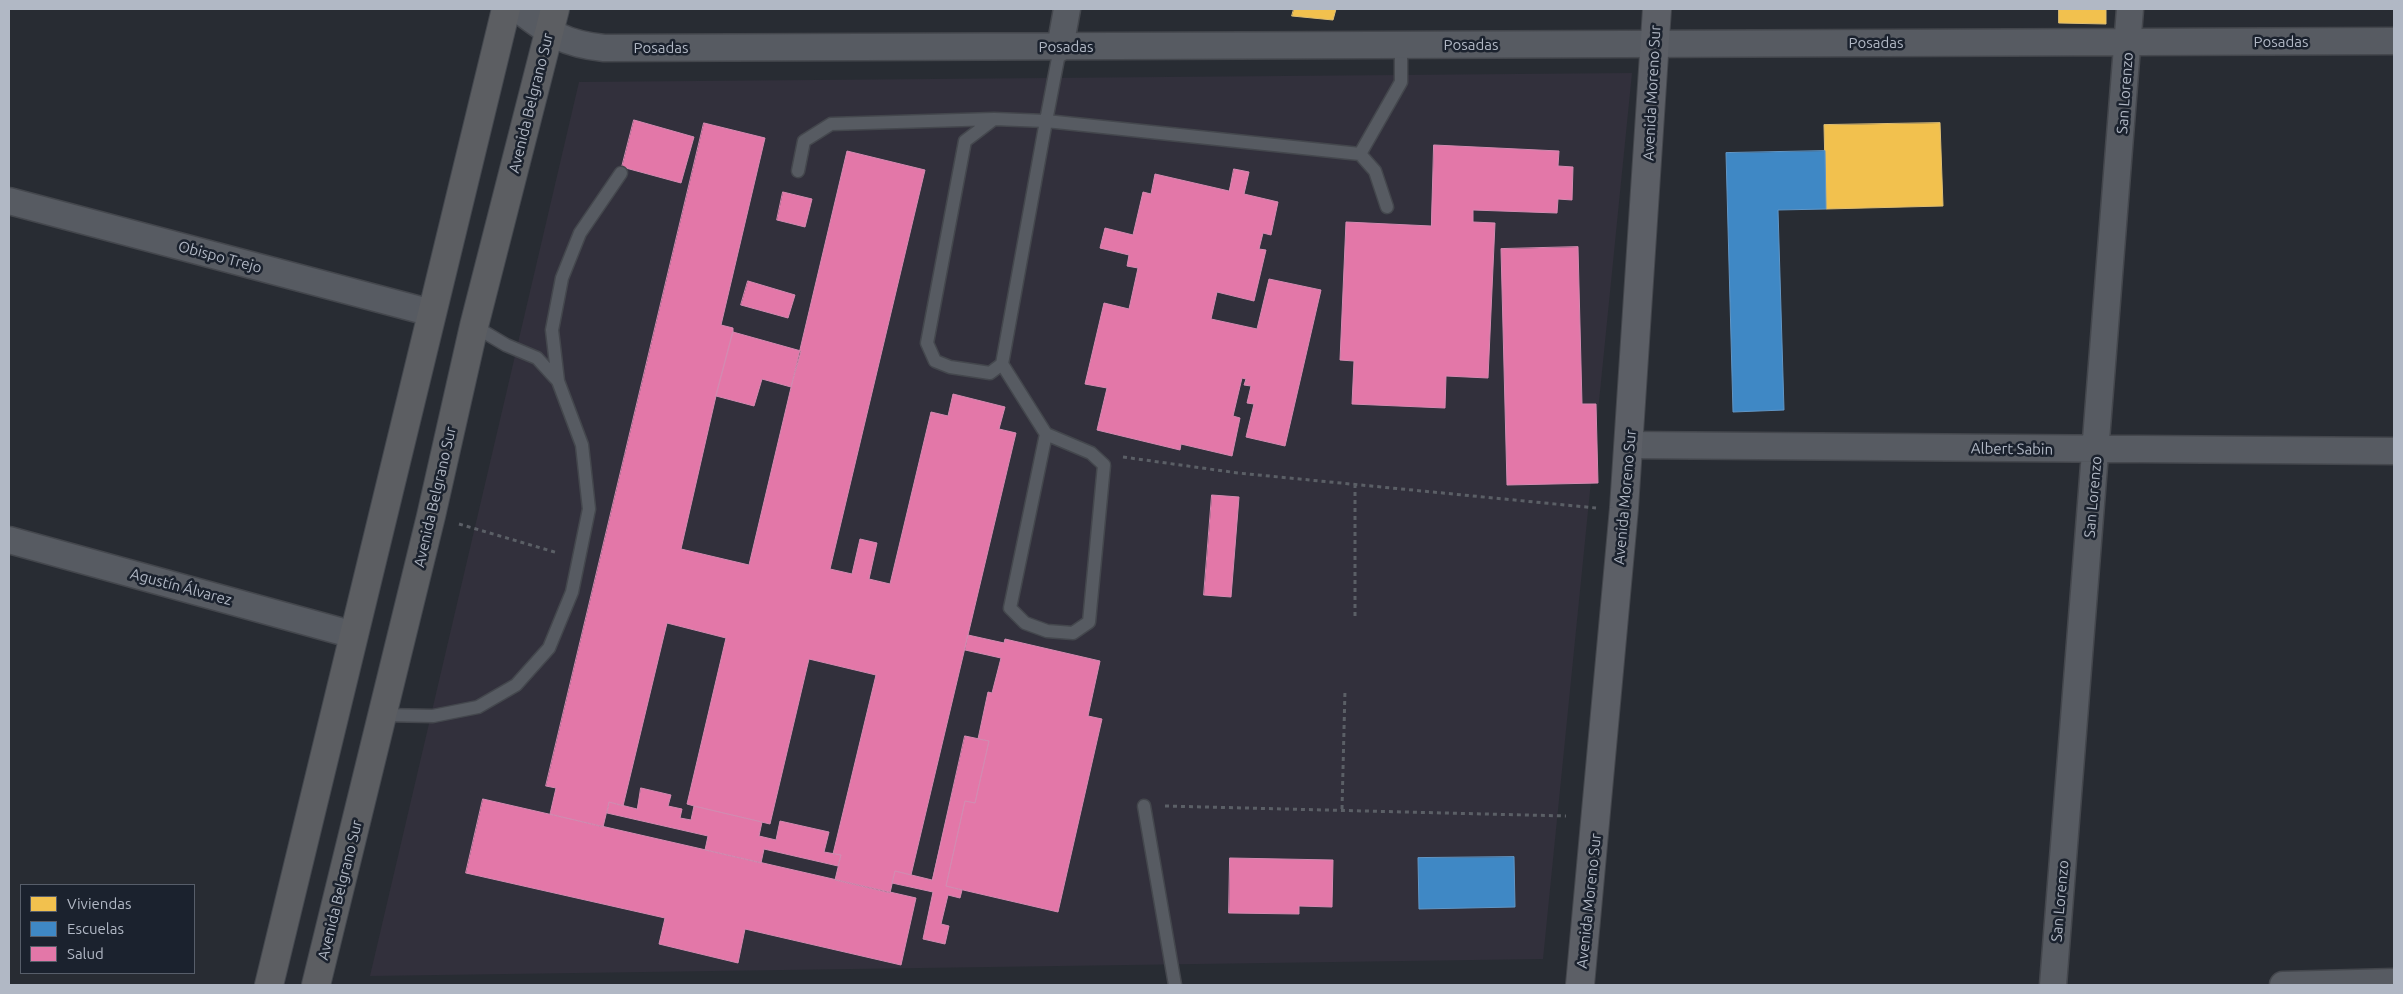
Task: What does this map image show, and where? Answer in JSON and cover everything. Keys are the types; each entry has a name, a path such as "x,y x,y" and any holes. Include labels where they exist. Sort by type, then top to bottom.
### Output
{"highway":[{"path":"269,985 506,9"},
{"name":"Avenida Belgrano Sur","path":"316,985 431,516 474,326 552,21"}],"street":[{"name":"Posadas","path":"518,9 552,21 580,45 604,48 1060,48 1655,43 2394,41"},
{"path":"1060,48 1067,9"},
{"name":"Avenida Moreno Sur","path":"1580,985 1630,445 1657,9"},
{"name":"San Lorenzo","path":"2053,985 2097,450 2130,9"},
{"name":"Obispo Trejo","path":"9,201 432,313"},
{"name":"Albert Sabin","path":"1630,445 2394,451"},
{"name":"Agustín Álvarez","path":"9,540 354,635"},
{"path":"2283,985 2394,982"}],"lane":[{"path":"1360,154 1401,82 1401,45"},
{"path":"1046,434 1010,608 1025,623 1047,631 1073,633 1089,622 1104,465 1091,453 1046,434 1002,364 1060,48"},
{"path":"798,171 804,141 831,124 994,119 1046,122 1360,154 1375,171 1386,207"},
{"path":"994,119 965,142 927,343 935,361 950,368 990,373 1002,364"},
{"path":"382,715 433,716 478,707 516,685 549,648 572,592 589,509 582,445 558,381 552,330 562,278 580,234 621,173"},
{"path":"474,326 506,345 537,358 558,381"},
{"path":"1144,806 1175,985"}],"path":[{"path":"1091,453 1238,473 1577,508 1624,508"},
{"path":"1355,485 1355,616"},
{"path":"431,516 580,559"},
{"path":"1342,809 1345,690"},
{"path":"1144,806 1556,814 1596,820"}],"shaded area":[{"path":"1632,73 1543,959 370,976 579,82"}],"building: Viviendas":[{"path":"1294,9 1336,9 1333,20 1292,16"},
{"path":"2059,9 2106,9 2106,24 2059,23"},
{"path":"1940,123 1943,206 1826,209 1824,125"}],"building: Escuelas":[{"path":"1825,151 1826,209 1778,210 1784,410 1733,412 1726,153"},
{"path":"1514,857 1515,907 1419,909 1418,858"}],"building: Salud":[{"path":"634,120 694,137 681,183 622,167"},
{"path":"704,123 765,138 721,325 733,328 733,332 716,396 681,549 749,565 847,151 925,170 830,569 852,574 860,539 877,543 869,579 890,584 931,412 948,416 953,394 1005,407 999,429 1016,433 911,875 895,871 890,893 835,880 841,855 833,854 876,675 809,659 770,824 694,806 687,804 726,638 667,623 623,806 609,802 603,827 550,814 556,788 546,786"},
{"path":"1434,145 1559,151 1558,166 1573,167 1572,200 1558,199 1557,213 1473,210 1473,222 1495,223 1488,378 1446,376 1445,408 1352,404 1354,361 1340,360 1346,222 1431,226"},
{"path":"1234,169 1249,172 1244,194 1278,202 1271,235 1263,233 1259,249 1266,250 1254,301 1217,292 1211,319 1257,329 1269,279 1321,290 1285,446 1246,437 1254,404 1247,403 1251,386 1244,385 1246,379 1242,378 1233,416 1240,418 1232,456 1181,444 1180,450 1097,430 1107,388 1085,384 1104,303 1129,309 1138,268 1127,266 1129,255 1100,248 1105,228 1133,235 1143,192 1151,194 1155,174 1229,191"},
{"path":"783,192 812,199 805,227 777,220"},
{"path":"1578,247 1582,404 1596,404 1598,483 1507,485 1501,249"},
{"path":"748,281 795,295 788,318 741,305"},
{"path":"733,332 801,351 791,387 762,379 754,406 716,396"},
{"path":"1212,495 1239,497 1231,597 1204,595"},
{"path":"968,635 1004,643 1005,639 1100,661 1088,716 1102,719 1058,912 946,886 965,801 975,803 989,741 978,739 988,692 992,693 1001,658 965,650"},
{"path":"965,736 989,741 975,803 965,801 946,886 962,890 960,898 948,895 941,924 949,926 945,944 923,939 933,892 892,883 895,871 932,880"},
{"path":"641,788 671,795 668,806 682,809 680,818 691,820 694,806 762,822 759,836 776,840 780,821 829,832 824,852 841,855 838,866 764,849 761,863 705,850 708,836 607,813 609,802 637,809"},
{"path":"483,799 916,898 901,965 745,929 738,963 659,944 665,918 466,873"},
{"path":"1230,858 1333,860 1332,907 1299,906 1299,914 1229,913"}]}
